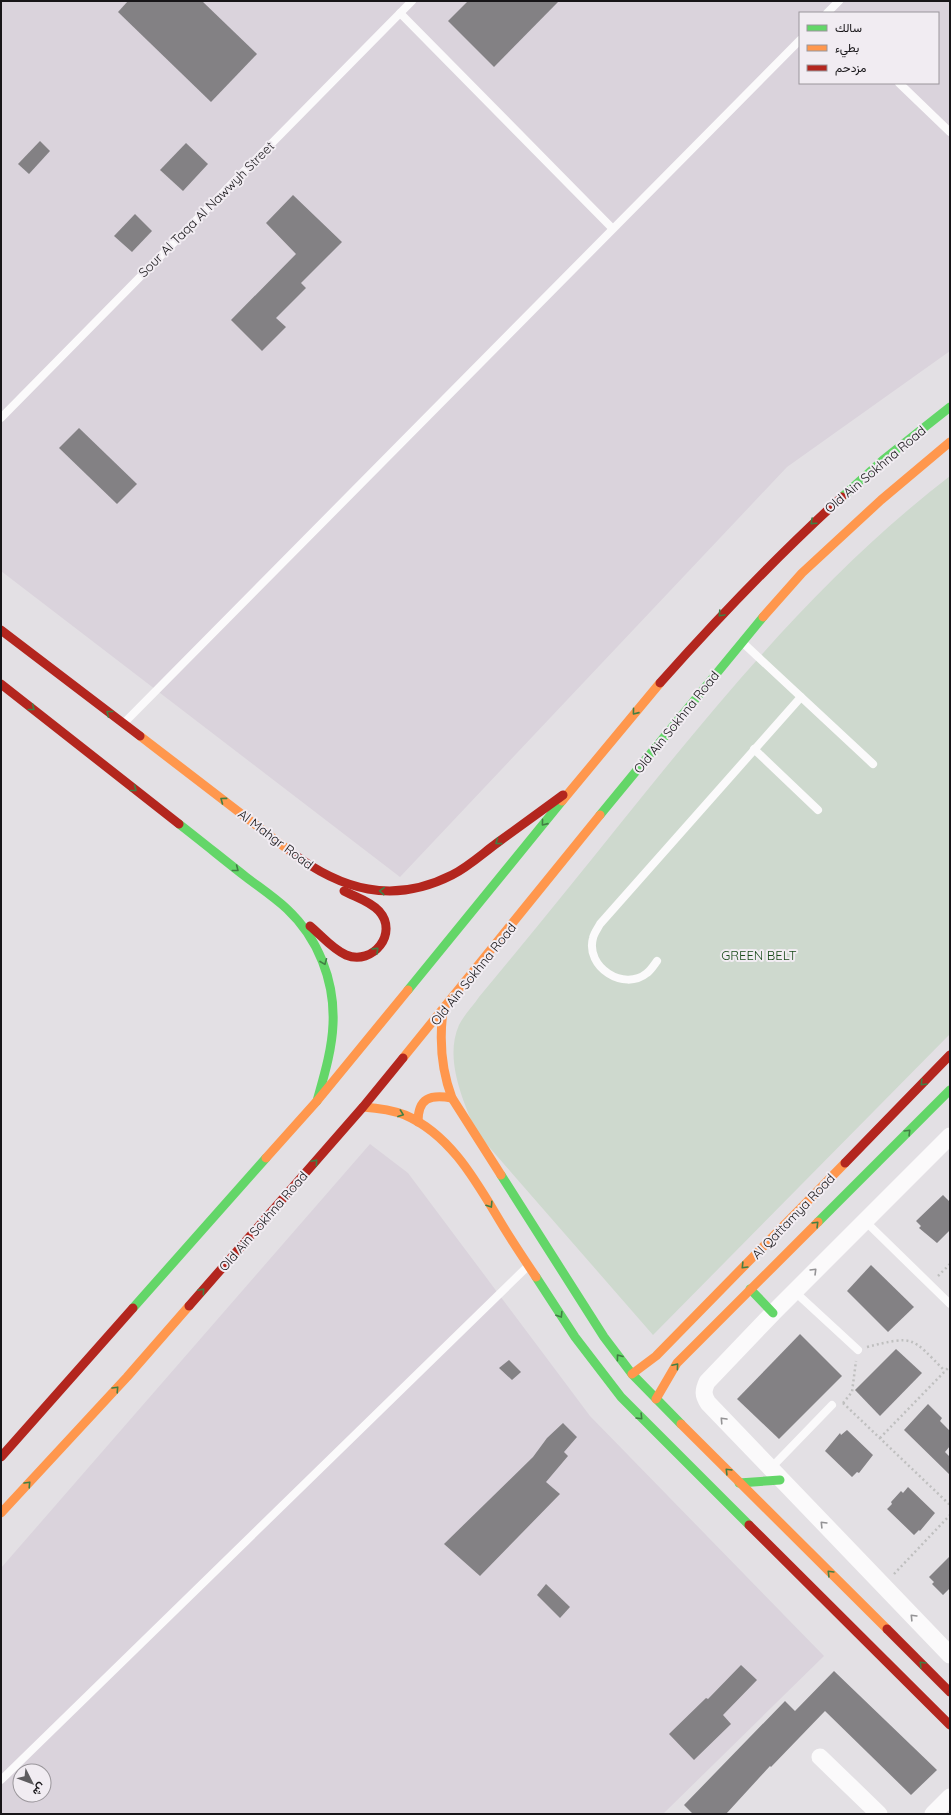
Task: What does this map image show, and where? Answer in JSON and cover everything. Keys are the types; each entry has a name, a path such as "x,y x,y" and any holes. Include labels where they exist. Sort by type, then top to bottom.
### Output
{"main road":[{"name":"Old Ain Sokhna Road","path":"1,1457 317,1101 575,786 674,667 721,614 783,552 883,460 950,407"},
{"name":"Old Ain Sokhna Road","path":"1,1513 127,1378 363,1107 741,642 802,573 881,500 950,442"},
{"name":"Al Mahgr Road","path":"1,630 321,873 341,883 363,889 379,891 410,890 432,884 453,874 575,786"},
{"path":"1,684 346,955 354,958 364,958 373,954 380,948 385,939 386,929 384,920 379,911 344,891 321,873"},
{"path":"286,909 301,924 317,946 333,991 330,1047 317,1101"},
{"path":"443,1010 440,1028 440,1058 445,1082 452,1098 604,1337 632,1374 656,1399 950,1692"},
{"name":"Al Qattamya Road","path":"632,1374 656,1356 950,1055"},
{"name":"Al Qattamya Road","path":"656,1399 665,1381 677,1364 950,1090"},
{"path":"418,1122 420,1106 426,1099 433,1096 452,1098"},
{"path":"363,1107 401,1113 418,1122 447,1146 460,1160 583,1350 621,1397 950,1725"},
{"path":"750,1290 773,1313"},
{"path":"739,1482 775,1475"}],"street":[{"path":"949,1651 883,1586 775,1475 708,1403 704,1397 703,1389 707,1382 794,1291 950,1136"},
{"path":"820,1756 880,1814"},
{"path":"934,1814 950,1798"}],"lane":[{"name":"Sour Al Taqa Al Nawwyh Street","path":"1,418 412,1"},
{"path":"828,12 839,1"},
{"path":"400,13 612,228"},
{"path":"123,724 612,228 799,41"},
{"path":"900,84 950,132"},
{"path":"741,642 872,764"},
{"path":"657,961 647,973 637,978 632,980 615,978 602,969 594,955 593,939 600,924 801,697"},
{"path":"754,750 818,810"},
{"path":"865,1221 950,1304"},
{"path":"1,1780 529,1265"},
{"path":"794,1291 858,1350"},
{"path":"775,1475 832,1405"}],"path":[{"path":"929,1284 950,1264"},
{"path":"832,1405 843,1403 852,1392 858,1350 906,1339 920,1346 945,1371"},
{"path":"880,1438 950,1366"},
{"path":"843,1403 950,1505"},
{"path":"883,1586 950,1515"}],"shaded area":[{"path":"1,1 950,1 950,351 787,467 400,877 1,571"},
{"path":"370,1144 408,1173 590,1416 824,1656 663,1814 1,1814 1,1568"}],"green space":[{"name":"GREEN BELT","path":"950,476 950,1034 653,1335 476,1132 461,1093 454,1065 455,1038 459,1025 479,997 737,682 818,595 860,553"}],"building":[{"path":"128,1 202,1 257,54 211,102 118,12"},
{"path":"468,1 559,1 494,67 448,21"},
{"path":"40,141 50,151 29,174 18,164"},
{"path":"186,143 208,164 183,191 160,170"},
{"path":"293,195 342,242 301,283 306,288 276,318 286,327 262,351 231,320 296,254 266,223"},
{"path":"135,214 152,231 132,252 114,236"},
{"path":"79,428 137,484 117,504 59,448"},
{"path":"943,1195 950,1202 950,1230 937,1243 919,1228 921,1226 916,1221"},
{"path":"871,1265 914,1307 888,1332 847,1291"},
{"path":"800,1334 842,1376 779,1439 737,1399"},
{"path":"896,1349 922,1373 880,1416 855,1390"},
{"path":"509,1360 521,1372 512,1380 499,1368"},
{"path":"928,1404 942,1418 940,1421 950,1431 950,1446 945,1452 950,1457 950,1475 904,1430"},
{"path":"563,1423 577,1437 564,1452 568,1456 546,1482 560,1494 480,1576 444,1544 533,1457 547,1438"},
{"path":"847,1430 873,1455 859,1473 857,1472 852,1477 825,1451 840,1433 841,1435"},
{"path":"908,1487 935,1513 920,1531 919,1530 914,1535 887,1509 901,1491 903,1493"},
{"path":"950,1556 950,1588 943,1595 932,1584 934,1582 929,1577"},
{"path":"546,1584 570,1607 560,1618 537,1595"},
{"path":"741,1665 757,1680 723,1715 731,1724 694,1760 669,1734 706,1698 708,1699"},
{"path":"834,1671 937,1770 911,1795 825,1711 771,1767 770,1766 726,1814 693,1814 684,1805 785,1701 795,1711"}],"traffic: fast":[{"path":"842,497 883,460 950,407"},
{"path":"600,815 763,617"},
{"path":"408,990 562,801"},
{"path":"179,824 287,909 308,933 316,947 327,976 333,1008 331,1043 317,1101"},
{"path":"818,1222 950,1090"},
{"path":"133,1308 266,1158"},
{"path":"501,1175 604,1337 632,1374 681,1424"},
{"path":"536,1277 575,1337 621,1397 749,1525"},
{"path":"750,1289 773,1313"},
{"path":"739,1483 780,1480"}],"traffic: slow":[{"path":"763,617 802,573 881,500 950,442"},
{"path":"562,801 660,683"},
{"path":"140,736 291,852"},
{"path":"403,1058 600,815"},
{"path":"266,1158 317,1101 408,990"},
{"path":"443,1011 441,1045 443,1066 448,1087 452,1098 501,1175"},
{"path":"418,1122 420,1108 427,1100 437,1097 452,1098"},
{"path":"363,1107 405,1115 422,1124 438,1136 452,1150 476,1181 536,1277"},
{"path":"632,1374 656,1356 845,1163"},
{"path":"656,1399 677,1363 818,1222"},
{"path":"1,1513 127,1377 189,1306"},
{"path":"681,1424 887,1629"}],"traffic: jam":[{"path":"660,683 748,588 842,497"},
{"path":"1,630 140,736"},
{"path":"1,684 179,824"},
{"path":"291,852 329,876 348,884 368,889 388,891 409,889 430,884 458,872 563,795"},
{"path":"310,926 331,946 346,955 356,957 365,956 374,952 384,937 386,929 384,920 379,911 367,902 344,891"},
{"path":"845,1163 950,1055"},
{"path":"189,1306 363,1107 403,1058"},
{"path":"1,1457 133,1308"},
{"path":"749,1525 950,1725"},
{"path":"887,1629 950,1692"}]}
